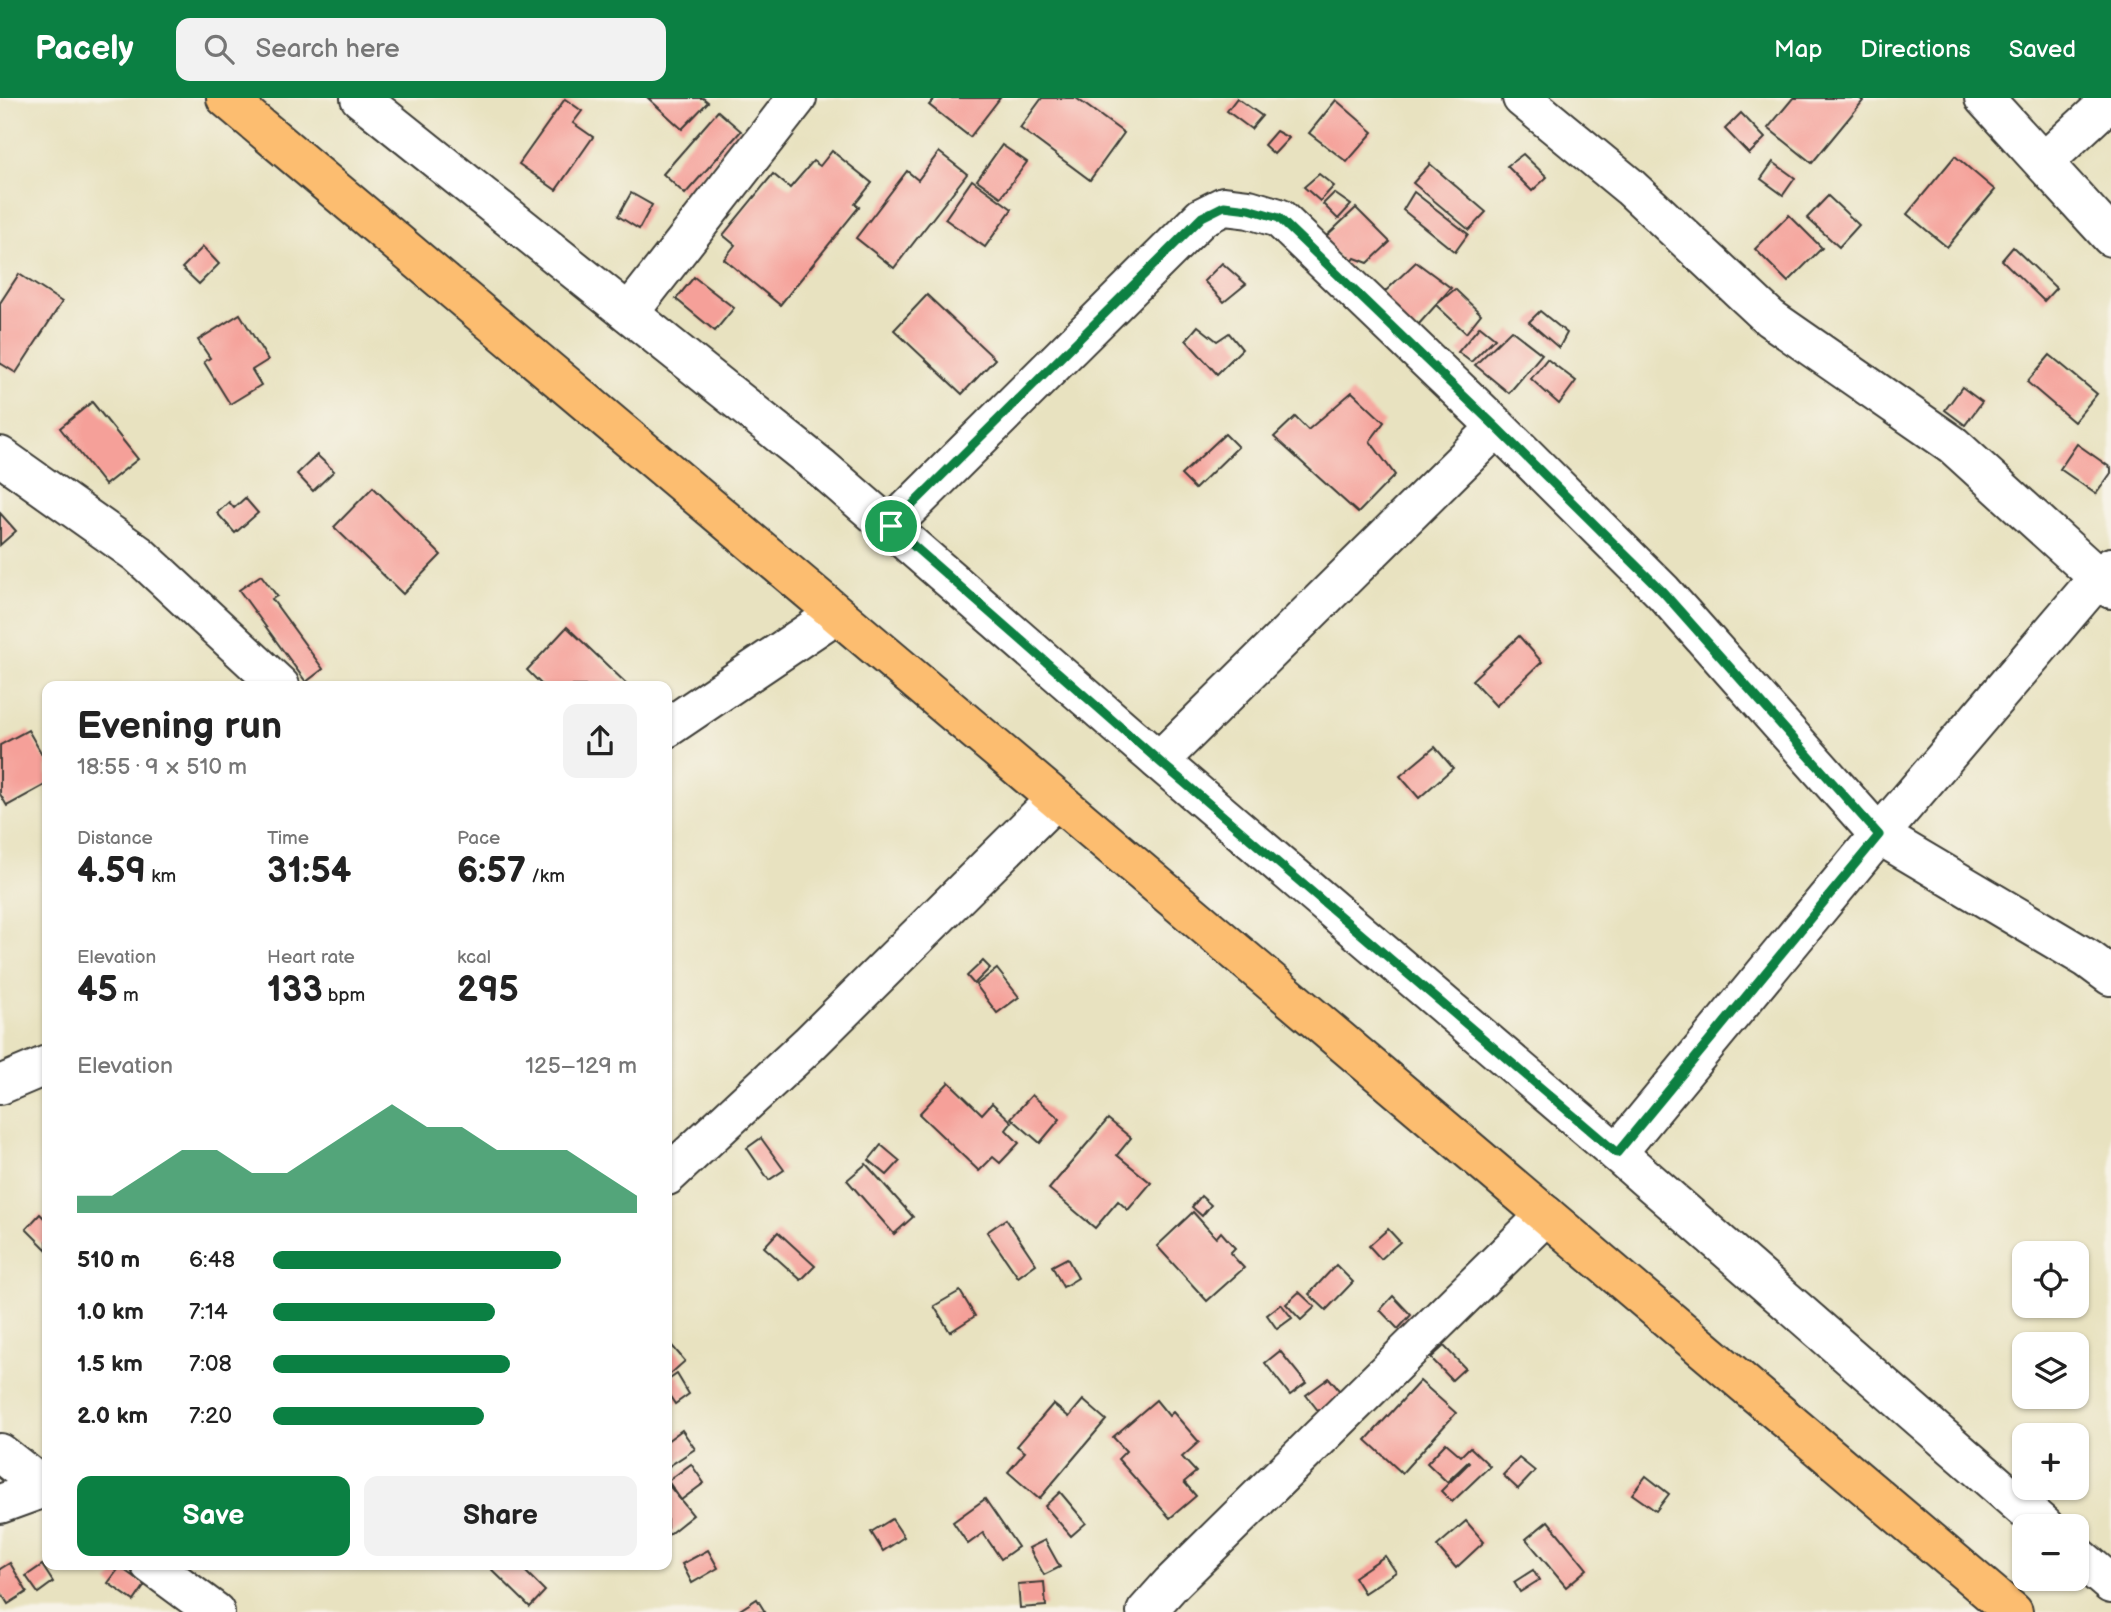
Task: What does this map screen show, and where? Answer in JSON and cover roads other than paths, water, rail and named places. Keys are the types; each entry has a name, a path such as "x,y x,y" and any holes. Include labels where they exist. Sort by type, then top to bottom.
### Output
{"highway":[{"path":"226,98 2013,1612"}],"street":[{"path":"360,98 822,467 1159,761 1617,1153 2030,1514"},
{"path":"1522,98 1630,187 1770,318 1953,445 2107,578 1879,835 1617,1153"},
{"path":"1984,98 2111,237"},
{"path":"2044,162 2111,100"},
{"path":"629,313 789,101"},
{"path":"891,526 1202,217 1224,206 1249,209 1279,218 1663,592 1879,835 2088,959 2111,976"},
{"path":"1159,761 1497,428"},
{"path":"0,456 138,554 275,681"},
{"path":"672,726 836,614"},
{"path":"672,1171 809,1044 1056,799"},
{"path":"0,1085 42,1067"},
{"path":"1146,1612 1171,1584 1546,1215"},
{"path":"0,1453 42,1485"},
{"path":"0,1504 42,1489"},
{"path":"2089,1565 2111,1584"},
{"path":"158,1570 215,1612"}]}
